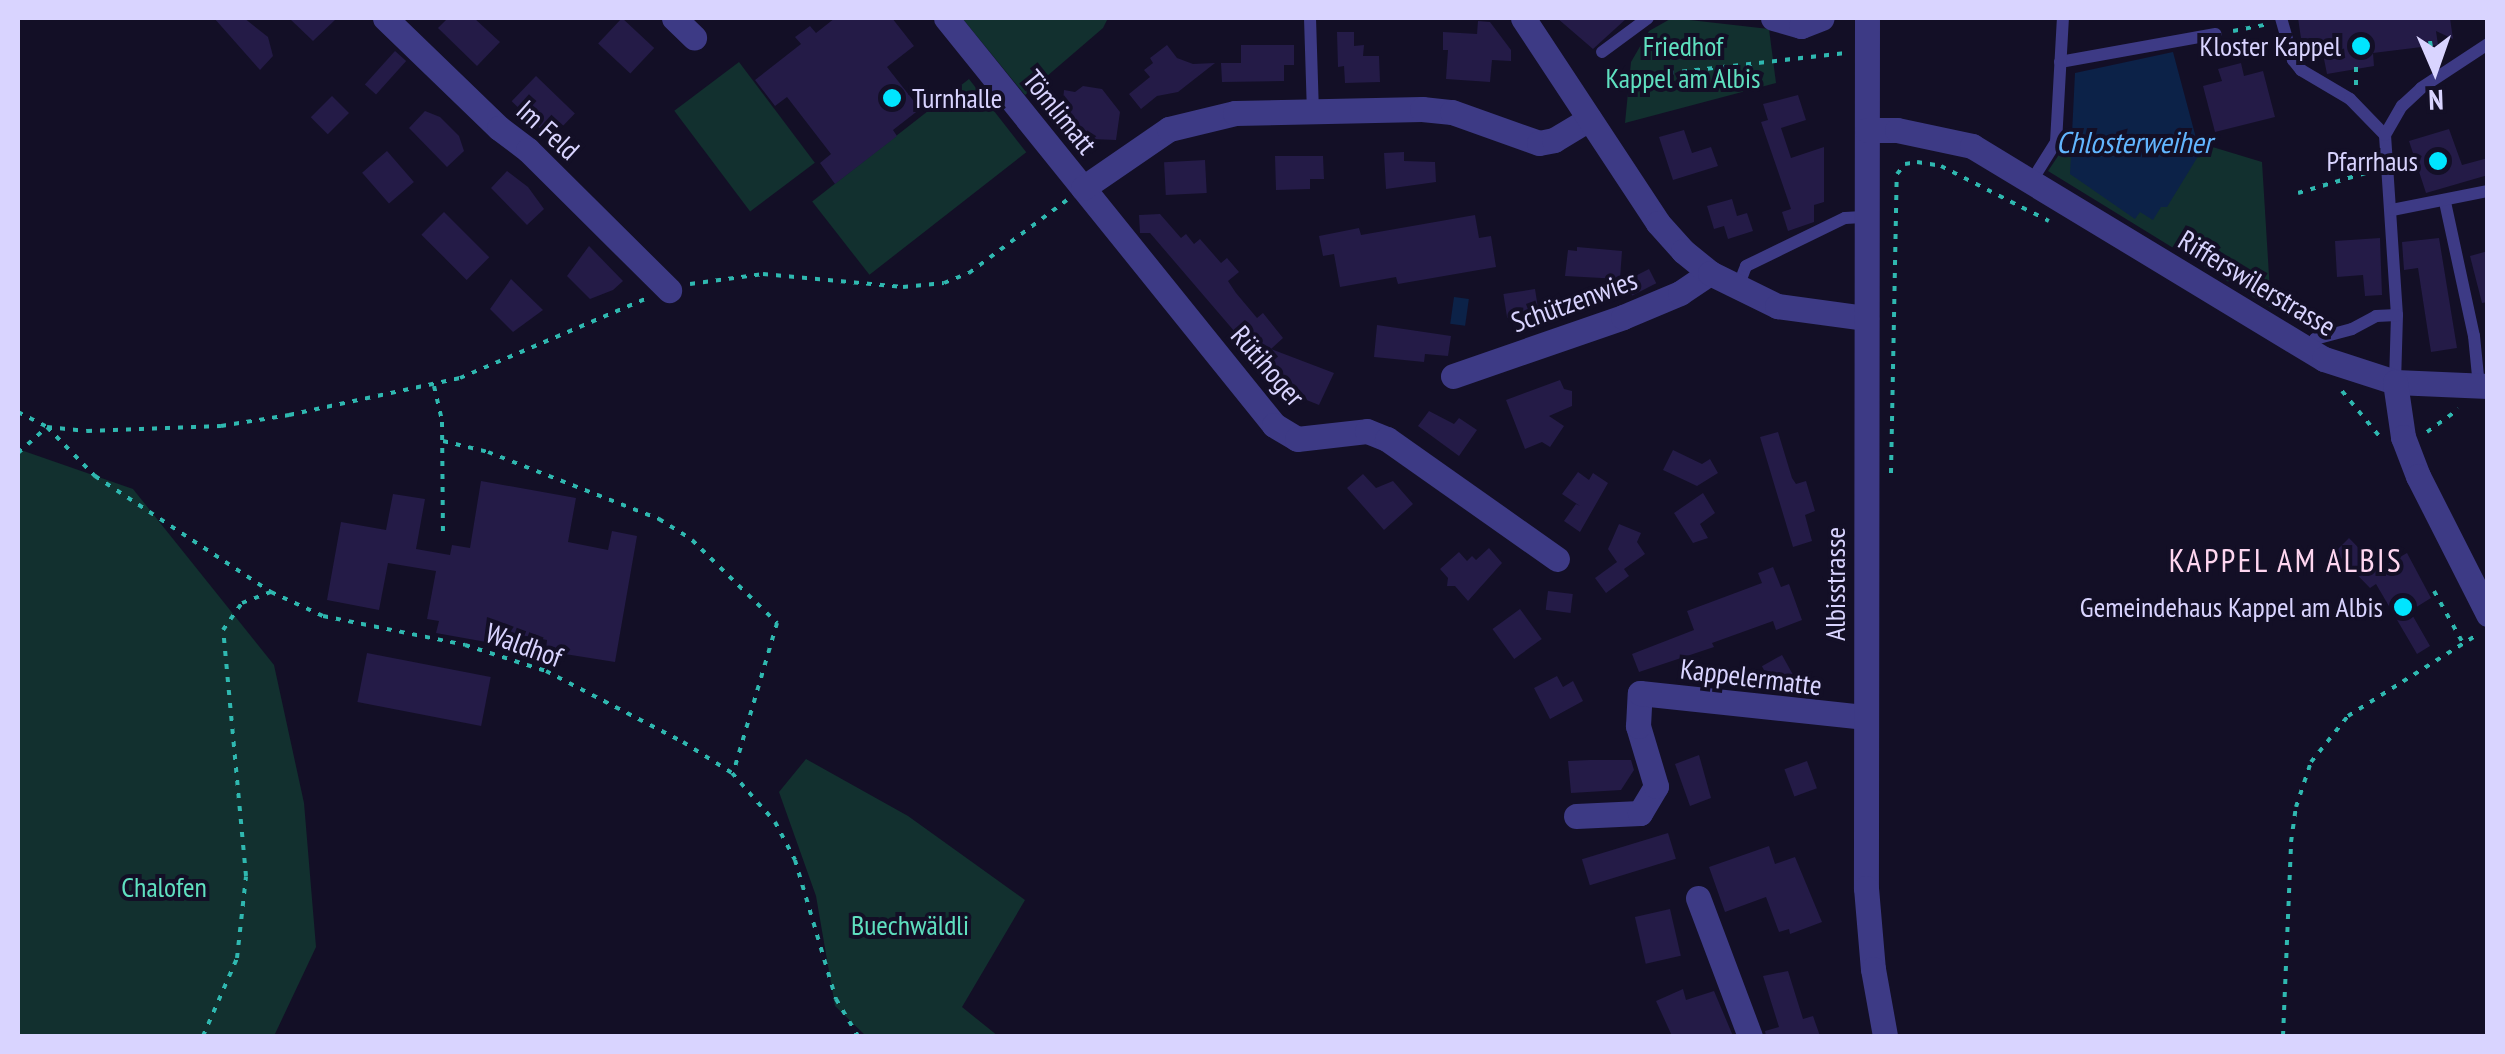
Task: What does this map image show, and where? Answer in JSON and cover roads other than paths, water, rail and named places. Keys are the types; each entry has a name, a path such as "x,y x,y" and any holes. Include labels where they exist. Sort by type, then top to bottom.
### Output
{"street":[{"name":"Im Feld","path":"385,18 498,128 528,150 669,290"},
{"path":"674,18 694,37"},
{"name":"Tömlimatt","path":"946,18 1083,188 1169,130 1235,113 1452,112 1539,143 1554,140 1589,119"},
{"path":"1524,18 1658,223 1710,273 1776,306 1866,318"},
{"path":"1773,18 1801,26 1822,18"},
{"name":"Albisstrasse","path":"1866,18 1868,926 1885,1036"},
{"name":"Rifferswilerstrasse","path":"1867,130 1897,130 1972,146 2308,351 2395,382 2479,393"},
{"name":"Rütihoger","path":"1083,188 1274,425 1297,439 1368,430 1387,439 1558,559"},
{"name":"Schützenwies","path":"1454,376 1622,317 1680,293 1710,273"},
{"path":"2395,382 2403,437 2483,624"},
{"name":"Kappelermatte","path":"1576,816 1640,813 1656,786 1638,726 1640,694 1866,718"},
{"path":"1698,898 1750,1036"}],"lane":[{"path":"1310,18 1314,112"},
{"path":"1602,52 1648,18"},
{"path":"2031,182 2056,142 2063,18"},
{"path":"2282,19 2292,60 2300,70 2350,99 2385,134"},
{"path":"2060,62 2216,34"},
{"path":"2395,382 2398,314 2385,134 2402,106 2421,88 2488,44"},
{"path":"2392,210 2488,191"},
{"path":"2445,202 2474,336 2479,393"},
{"path":"1738,287 1746,266 1846,218 1867,217"},
{"path":"2308,351 2315,340 2352,330 2376,316 2398,314"}],"water":[{"name":"Chlosterweiher","path":"2173,52 2200,153 2167,207 2161,207 2153,220 2140,212 2135,219 2070,174 2075,73"},
{"path":"1454,297 1469,299 1465,326 1450,324"}],"place":[{"name":"Kloster Kappel","path":"2361,46"},
{"name":"Turnhalle","path":"892,98"},
{"name":"Pfarrhaus","path":"2438,161"},
{"name":"Gemeindehaus Kappel am Albis","path":"2403,607"}],"district":[{"name":"KAPPEL AM ALBIS","path":"2286,560"}],"park label":[{"name":"Friedhof Kappel am Albis","path":"1683,62"},
{"name":"Chalofen","path":"164,887"},
{"name":"Buechwäldli","path":"910,925"}]}
